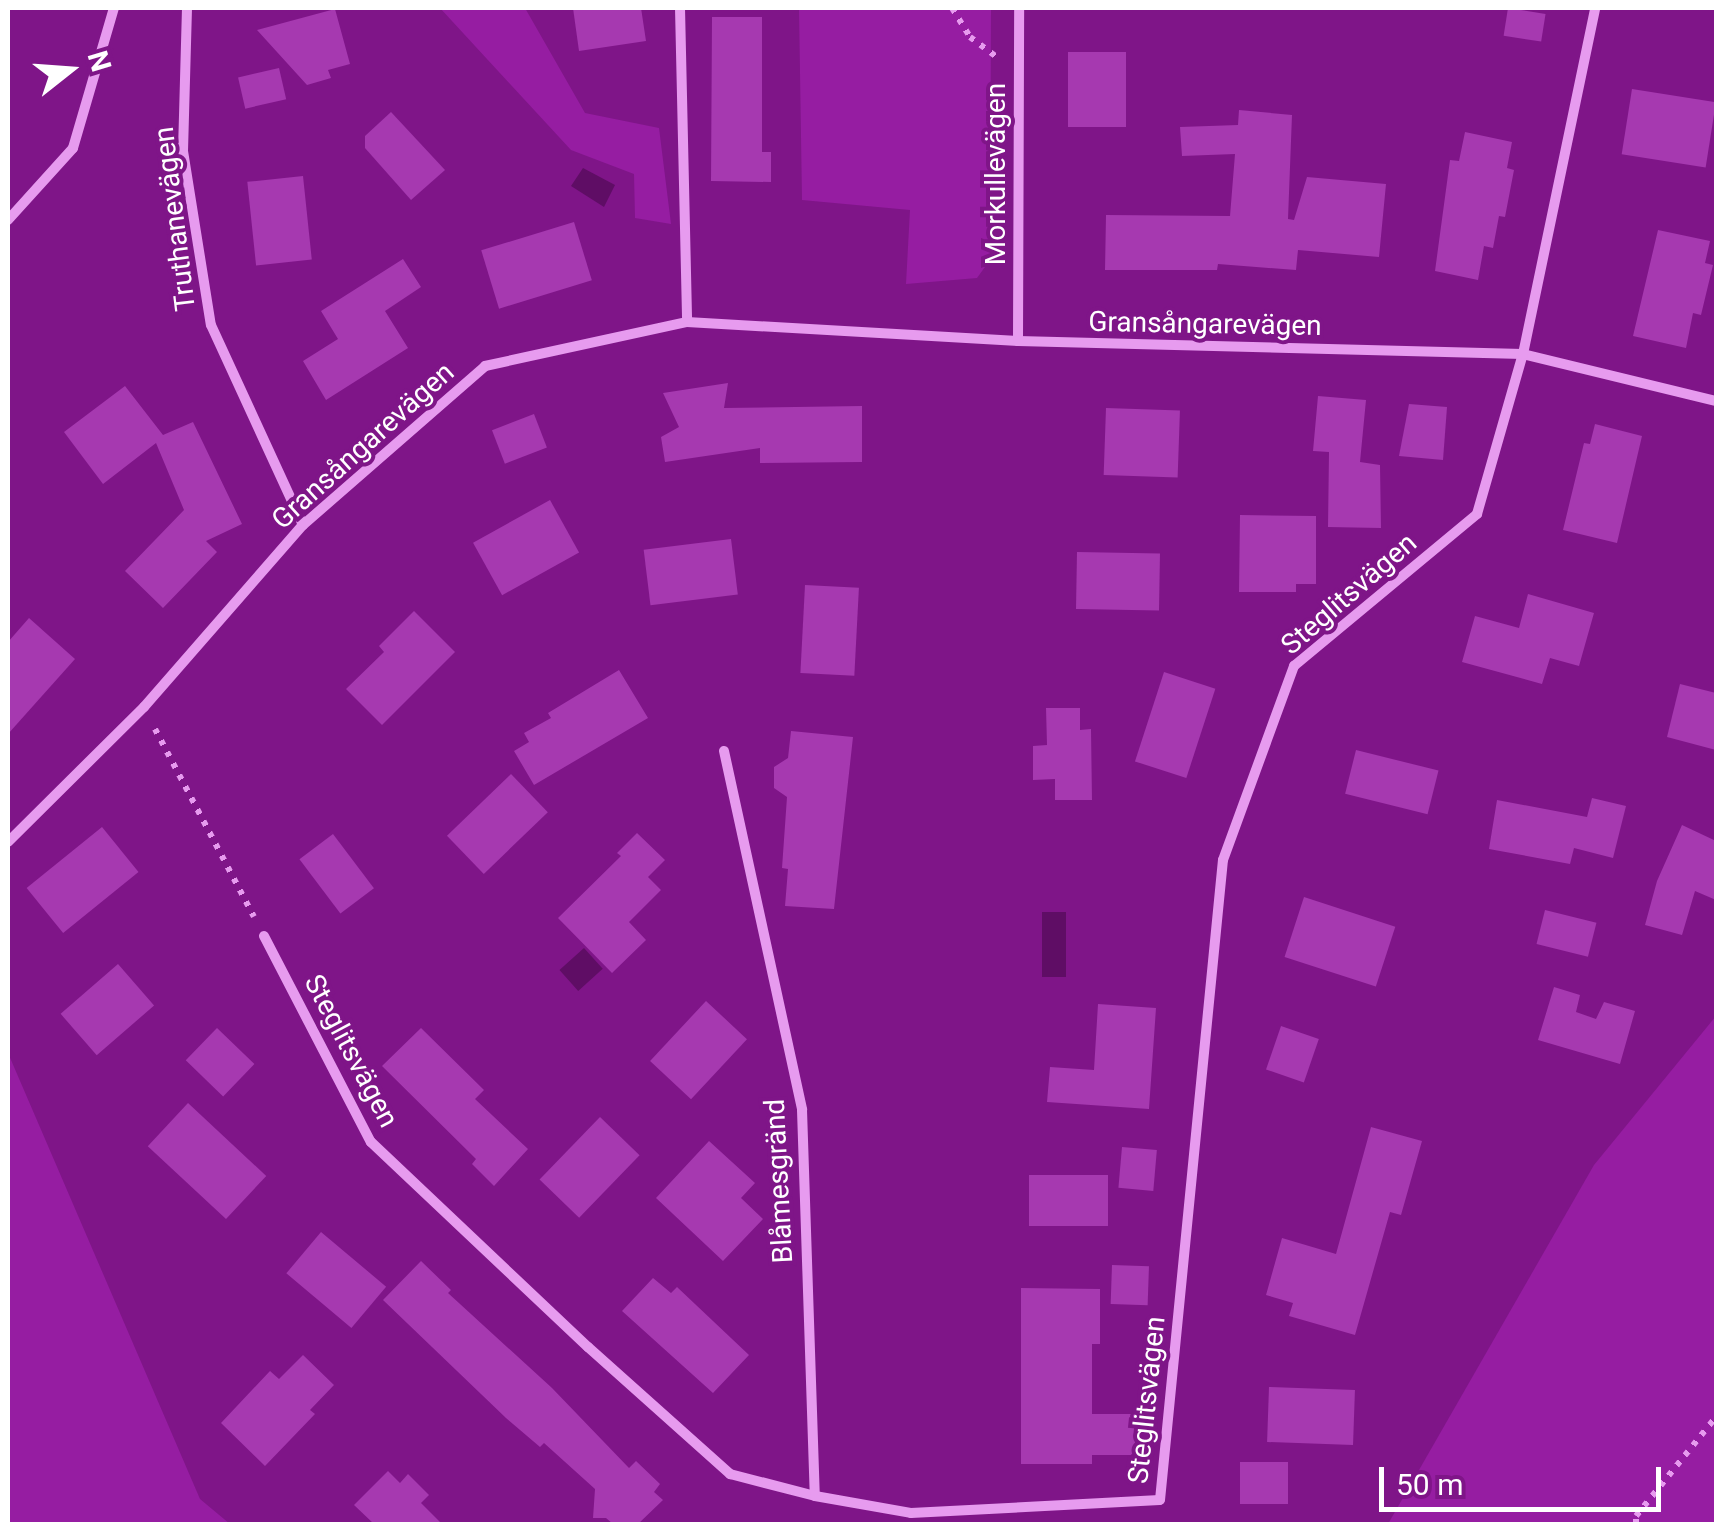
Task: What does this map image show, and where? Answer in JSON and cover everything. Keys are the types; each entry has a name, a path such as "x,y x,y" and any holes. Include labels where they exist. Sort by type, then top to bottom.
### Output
{"street":[{"path":"8,220 74,148 114,8"},
{"name":"Truthanevägen","path":"187,8 183,151 211,326 303,525"},
{"path":"680,8 687,322"},
{"name":"Morkullevägen","path":"1018,8 1018,341"},
{"name":"Steglitsvägen","path":"264,936 371,1142 588,1348 730,1474 815,1496 911,1513 1160,1500 1223,860 1294,666 1477,514 1522,354 1595,8"},
{"name":"Gransångarevägen","path":"8,842 144,708 303,525 485,366 687,322 1018,341 1522,354 1716,401"},
{"name":"Blåmesgränd","path":"724,750 802,1110 815,1496"}],"path":[{"path":"952,8 970,37 1018,72"},
{"path":"144,708 264,936"},
{"path":"1636,1524 1636,1516 1716,1417"}],"shaded area":[{"path":"440,8 525,8 585,113 659,128 671,224 635,218 634,174 571,150"},
{"path":"799,8 991,8 990,260 977,278 906,284 910,210 802,200"},
{"path":"583,168 615,185 604,207 571,186"},
{"path":"1042,912 1066,912 1066,977 1042,977"},
{"path":"584,948 603,969 578,991 559,970"},
{"path":"1716,1016 1716,1524 1388,1524 1594,1165"},
{"path":"8,1053 200,1499 230,1524 8,1524"}],"building":[{"path":"573,8 641,8 646,41 579,51"},
{"path":"1508,8 1546,14 1541,42 1504,36"},
{"path":"335,9 350,64 328,70 331,78 307,85 257,30"},
{"path":"712,17 762,17 762,152 771,152 771,182 711,181"},
{"path":"1068,52 1126,52 1126,127 1068,127"},
{"path":"279,68 286,99 245,109 238,77"},
{"path":"1632,89 1716,102 1706,167 1622,154"},
{"path":"1239,110 1292,115 1288,219 1294,220 1307,177 1386,184 1379,257 1298,250 1296,270 1218,264 1217,270 1105,270 1106,215 1230,216 1235,154 1182,156 1180,127 1238,125"},
{"path":"391,112 445,170 411,200 365,148 365,136"},
{"path":"1465,132 1512,142 1507,168 1514,170 1505,217 1499,216 1493,248 1484,246 1478,280 1435,271 1450,160 1459,161"},
{"path":"303,176 312,260 256,265 247,182"},
{"path":"574,222 592,280 499,309 481,250"},
{"path":"1658,230 1710,241 1705,263 1713,265 1701,315 1693,313 1686,348 1633,336"},
{"path":"403,259 421,287 385,311 408,348 326,400 303,361 338,339 321,311"},
{"path":"728,383 724,408 862,406 862,462 760,463 760,448 665,462 661,437 679,427 663,393"},
{"path":"125,386 163,435 193,422 242,524 206,541 217,552 163,608 125,571 184,510 156,443 103,484 64,432"},
{"path":"1318,396 1366,400 1360,462 1380,465 1381,528 1328,527 1329,452 1313,451"},
{"path":"1409,404 1447,407 1443,460 1399,456"},
{"path":"1106,408 1180,411 1178,478 1104,475"},
{"path":"534,414 547,448 505,464 492,430"},
{"path":"1595,424 1642,436 1617,543 1563,530 1584,443 1590,444"},
{"path":"550,500 579,552 502,595 473,543"},
{"path":"1240,515 1316,516 1316,584 1296,584 1296,592 1239,592"},
{"path":"731,539 738,595 650,605 644,550"},
{"path":"1077,552 1160,553 1159,610 1076,609"},
{"path":"805,585 859,588 854,676 800,673"},
{"path":"1528,594 1594,613 1579,666 1550,658 1542,684 1462,662 1475,616 1519,628"},
{"path":"414,611 455,652 382,725 346,689 384,652 379,646"},
{"path":"29,618 75,659 8,734 8,642"},
{"path":"619,670 648,718 534,785 514,751 529,742 524,733 551,718 548,713"},
{"path":"1164,672 1215,689 1186,778 1135,761"},
{"path":"1680,684 1716,693 1716,750 1667,737"},
{"path":"1046,708 1080,708 1080,730 1091,729 1092,800 1055,800 1055,779 1033,780 1033,746 1047,745"},
{"path":"791,731 853,737 834,909 785,906 788,869 782,868 787,797 774,788 774,767 788,758"},
{"path":"1356,750 1438,771 1428,814 1345,794"},
{"path":"511,774 548,812 484,874 447,836"},
{"path":"1592,798 1626,806 1613,858 1574,848 1570,864 1489,849 1497,800 1587,817"},
{"path":"1682,825 1716,841 1716,900 1695,891 1682,935 1645,925 1657,881"},
{"path":"102,827 139,872 63,933 27,888"},
{"path":"637,833 665,860 648,877 661,890 629,922 646,940 612,973 558,918 621,856 617,853"},
{"path":"333,834 374,888 340,914 299,859"},
{"path":"1304,897 1395,927 1376,987 1285,957"},
{"path":"1545,910 1596,923 1588,957 1537,944"},
{"path":"118,964 154,1006 97,1055 61,1014"},
{"path":"1554,987 1580,995 1576,1012 1596,1019 1604,1002 1635,1011 1620,1064 1538,1040"},
{"path":"706,1001 747,1039 691,1099 650,1061"},
{"path":"1098,1004 1156,1008 1149,1109 1047,1102 1050,1067 1094,1070"},
{"path":"1281,1026 1319,1039 1304,1083 1266,1069"},
{"path":"217,1028 254,1064 223,1096 186,1060"},
{"path":"421,1028 484,1090 475,1099 528,1149 494,1186 472,1164 476,1159 382,1066"},
{"path":"188,1103 266,1176 226,1219 148,1146"},
{"path":"600,1117 640,1155 579,1218 540,1180"},
{"path":"1371,1127 1422,1141 1401,1215 1390,1212 1355,1335 1289,1316 1293,1303 1266,1295 1282,1238 1336,1254"},
{"path":"709,1141 755,1183 741,1198 763,1219 723,1261 656,1198"},
{"path":"1122,1147 1157,1150 1153,1191 1118,1188"},
{"path":"1029,1175 1108,1175 1108,1226 1029,1226"},
{"path":"321,1232 386,1287 351,1328 286,1273"},
{"path":"421,1261 451,1290 448,1293 552,1388 629,1468 636,1461 660,1484 654,1492 663,1500 638,1524 613,1524 606,1518 593,1518 595,1489 544,1443 540,1447 506,1418 383,1300"},
{"path":"1112,1265 1149,1266 1148,1305 1111,1304"},
{"path":"653,1278 671,1293 677,1287 749,1355 713,1393 622,1311"},
{"path":"1021,1288 1100,1289 1100,1344 1092,1344 1092,1414 1135,1414 1135,1455 1092,1455 1092,1464 1021,1464"},
{"path":"303,1355 334,1385 310,1410 315,1414 265,1466 221,1423 270,1371 279,1379"},
{"path":"1269,1387 1355,1390 1353,1445 1267,1442"},
{"path":"1240,1462 1288,1462 1288,1504 1240,1504"},
{"path":"388,1471 400,1483 408,1474 429,1495 421,1503 442,1524 374,1524 354,1505"}]}
